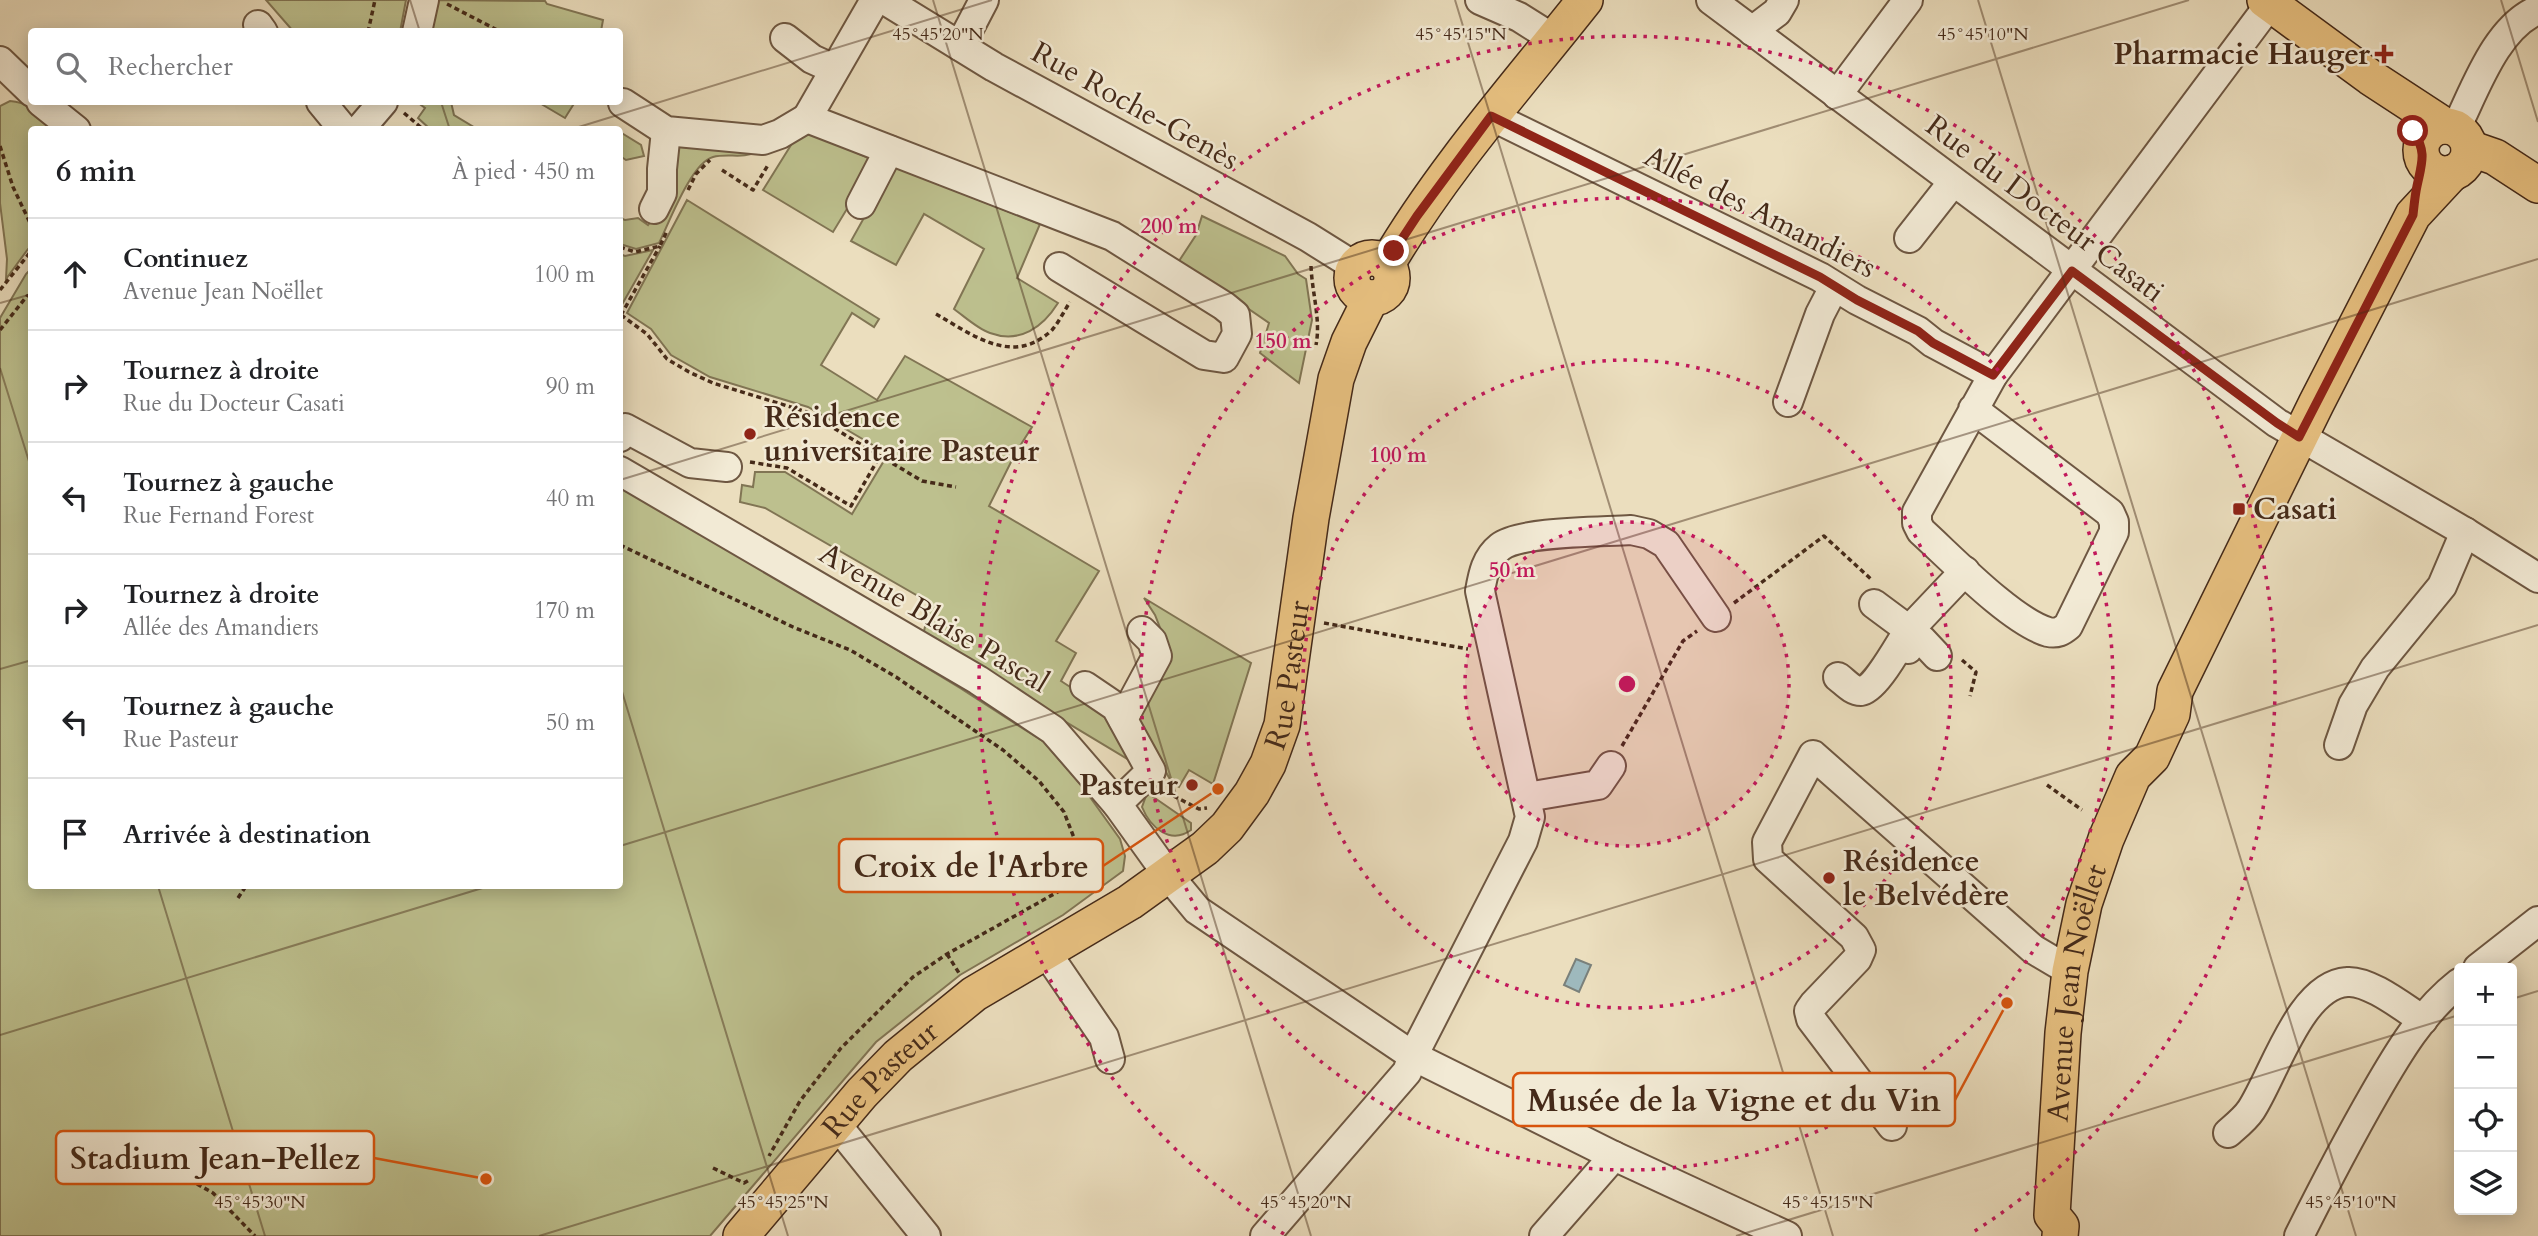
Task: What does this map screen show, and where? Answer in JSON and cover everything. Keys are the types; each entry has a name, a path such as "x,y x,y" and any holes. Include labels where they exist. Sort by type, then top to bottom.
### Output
{"main road":[{"path":"1371,265 1417,216 1491,116 1584,0"},
{"path":"2269,1 2370,77 2447,149 2538,185"},
{"name":"Avenue Jean Noëllet","path":"2051,1229 2063,1033 2070,971 2084,904 2106,839 2133,776 2152,757 2172,714 2175,691 2299,437 2447,149"},
{"name":"Rue Pasteur","path":"741,1236 898,1056 974,994 1130,902 1205,848 1227,827 1252,793 1268,764 1282,725 1311,518 1336,379 1349,342 1371,298 1360,294 1353,284 1353,272 1371,265"}],"street":[{"path":"417,28 424,0"},
{"path":"623,103 666,131 762,140 780,134 807,118 875,0"},
{"name":"Rue Roche-Genès","path":"885,0 1006,73 1308,237 1371,265"},
{"path":"960,46 984,0"},
{"path":"1480,0 1519,17 1553,39"},
{"name":"Rue du Docteur Casati","path":"1711,0 2277,423 2465,532 2538,578"},
{"path":"1752,31 1776,12 1784,0"},
{"path":"1837,95 1908,0"},
{"path":"1973,409 2110,513 2114,522 2114,532 2068,626 2060,632 2050,632 2016,615 1921,531 1917,523 1917,512 1973,409 1993,375 2269,1"},
{"path":"2447,149 2500,42 2527,9"},
{"path":"785,38 812,59 834,69"},
{"path":"0,61 28,88"},
{"path":"0,92 28,96"},
{"path":"44,105 71,126"},
{"path":"323,105 341,126"},
{"path":"364,126 390,105"},
{"name":"Allée des Amandiers","path":"1491,116 1820,277 1993,375"},
{"path":"807,118 1112,236 1224,306 1235,315 1237,334 1224,358 1204,355 1059,267"},
{"path":"662,217 662,169 666,131"},
{"path":"861,204 889,150"},
{"path":"1909,238 1953,182"},
{"path":"1787,402 1820,314 1834,287"},
{"path":"623,432 625,428 690,463 727,467"},
{"name":"Avenue Blaise Pascal","path":"623,473 978,680 1053,730 1117,804 1167,875 1197,910 1413,1056 1614,1156 1787,1236"},
{"path":"1265,1236 1407,1072 1523,841 1530,817 1480,591 1484,566 1500,547 1518,538 1631,530 1649,534 1666,544 1716,617"},
{"path":"2339,745 2353,705 2375,668 2442,586 2465,532"},
{"path":"1838,677 1854,690 1866,690 1878,678 1909,630 1965,571"},
{"path":"1874,592 1937,656"},
{"path":"1876,702 1910,646 1909,630"},
{"path":"1123,719 1157,656 1152,641 1142,631"},
{"path":"1085,686 1116,706 1151,771 1117,804"},
{"path":"1892,1126 1811,1019 1809,1012 1857,959 1861,950 1854,937 1768,859 1767,842 1813,755 2034,950 2070,971"},
{"path":"1527,797 1598,785 1611,766"},
{"path":"2484,963 2538,920"},
{"path":"1046,952 1104,1037 1110,1059"},
{"path":"2228,1133 2250,1112 2306,1007 2323,989 2348,981 2375,989 2423,1020"},
{"path":"2299,1236 2350,1136 2396,1057 2423,1020 2454,988"},
{"path":"836,1124 926,1236"},
{"path":"1544,1236 1614,1156"}],"path":[{"path":"369,28 375,0"},
{"path":"439,0 493,28"},
{"path":"390,105 419,126"},
{"path":"722,170 753,190 777,150 780,134"},
{"path":"0,146 13,187 28,219"},
{"path":"686,194 696,174 711,160 718,158"},
{"path":"623,311 660,246 662,217"},
{"path":"623,248 635,252 660,246"},
{"path":"0,290 28,255"},
{"path":"936,314 985,342 1011,348 1035,343 1054,328 1083,282"},
{"path":"0,330 28,296"},
{"path":"623,318 647,334 667,359 689,372 713,383 807,412 922,481 956,487"},
{"path":"727,467 730,460 787,468 850,506 880,456"},
{"path":"1611,766 1683,641 1824,536 1874,592"},
{"path":"623,546 793,627 850,650 896,677 1003,750 1039,781 1064,812 1081,856 1070,885 947,954 913,977 841,1048 800,1101 766,1161"},
{"path":"1298,618 1493,654"},
{"path":"1970,696 1976,671"},
{"path":"1141,780 1199,808 1215,806"},
{"path":"2047,785 2082,810"},
{"path":"237,898 244,889"},
{"path":"160,1163 213,1193 255,1236"},
{"path":"713,1168 744,1184 752,1178"}],"green space":[{"path":"266,0 406,0 401,28 290,28"},
{"path":"436,0 545,1 547,4 603,20 602,28 432,28"},
{"path":"10,101 17,102 30,107 55,126 28,126 28,249 6,279 7,259 0,203 0,106"},
{"path":"421,105 452,105 454,115 472,126 427,126 418,118 425,108"},
{"path":"543,105 573,105 565,118"},
{"path":"801,129 876,161 833,232 763,190"},
{"path":"623,134 641,145 644,156 626,160 623,158"},
{"path":"682,139 756,152 718,156 705,162 689,182 659,243 636,249 623,245 623,219 638,218 648,225 670,195 667,166"},
{"path":"893,166 1040,224 1017,278 1058,303 1038,326 1021,335 1001,336 981,329 954,309 984,249 924,214 896,265 851,241"},
{"path":"687,200 879,319 874,327 852,313 821,365 877,400 905,356 1032,427 1016,452 989,506 1099,571 1056,641 1076,653 1061,681 1110,713 1139,766 923,636 930,603 765,508 740,502 742,485 753,487 755,472 785,472 852,514 888,454 808,407 710,377 671,355 651,329 627,313"},
{"path":"1202,216 1285,256 1298,274 1306,279 1312,320 1299,383 1260,353 1269,323 1179,261 1196,235"},
{"path":"653,250 623,303 623,255"},
{"path":"28,272 28,889 623,889 623,484 960,688 1044,742 1082,786 1120,839 1125,856 1123,871 1063,915 960,975 876,1042 710,1236 0,1236 0,318"},
{"path":"1144,598 1251,663 1213,784 1189,770 1179,787 1172,783 1137,720 1168,648 1155,615"},
{"path":"1149,794 1191,823 1191,830 1176,836 1168,835 1155,827 1142,807"}],"water":[{"path":"1576,959 1591,965 1579,992 1564,985"}],"place":[{"name":"Pharmacie Hauger","path":"2384,54"},
{"name":"Résidence universitaire Pasteur","path":"750,434"},
{"name":"Casati","path":"2239,509"},
{"name":"Pasteur","path":"1192,785"},
{"name":"Croix de l'Arbre","path":"1218,789"},
{"name":"Résidence le Belvédère","path":"1829,878"},
{"name":"Musée de la Vigne et du Vin","path":"2007,1003"},
{"name":"Stadium Jean-Pellez","path":"486,1179"}],"route":[{"path":"1394,251 1491,116 1820,277 1993,375 2072,271 2299,437 2413,215 2416,188 2424,161 2422,144 2413,131"}]}
